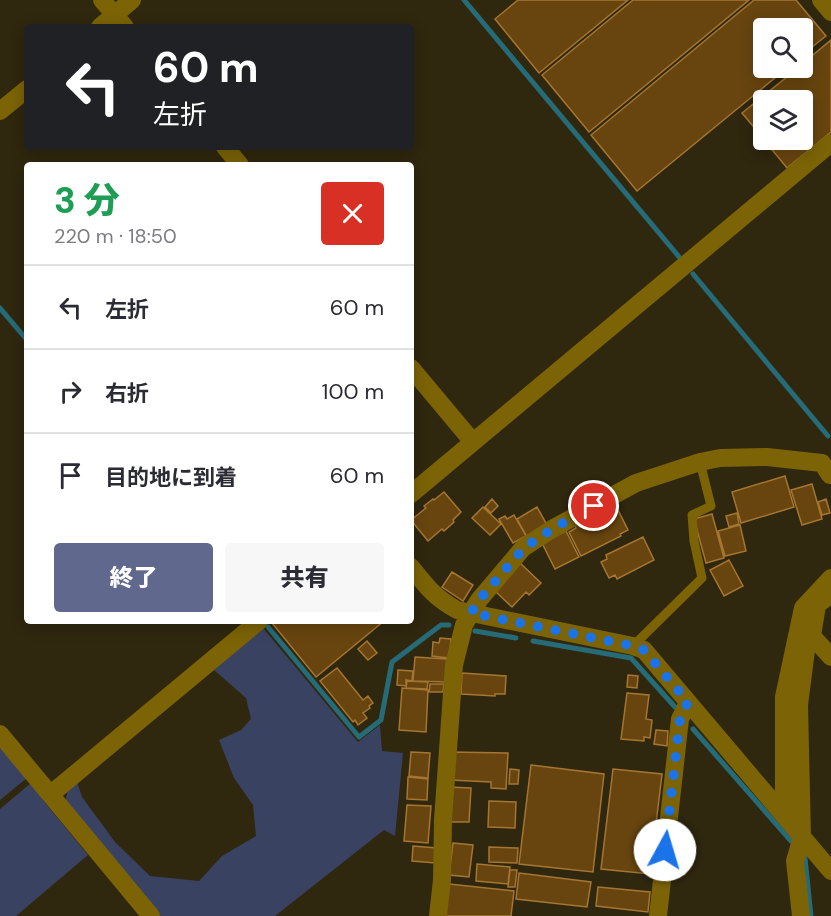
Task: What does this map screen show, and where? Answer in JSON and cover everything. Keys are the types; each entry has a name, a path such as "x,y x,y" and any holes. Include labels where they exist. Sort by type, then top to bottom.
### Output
{"street":[{"path":"102,0 120,21 132,0"},
{"path":"820,0 831,12"},
{"path":"0,111 24,91"},
{"path":"414,491 831,143"},
{"path":"228,150 238,162"},
{"path":"414,372 473,442"},
{"path":"438,916 454,665 464,625 471,613 479,600 524,548 552,529 636,483 700,462 720,458 767,457 822,464 831,478"},
{"path":"414,571 432,594 457,610 644,650 831,871"},
{"path":"784,814 784,697 787,681 802,608 831,578"},
{"path":"801,916 795,861 802,837 799,705 806,650 812,636 817,605 831,594"},
{"path":"51,794 255,624"},
{"path":"812,636 831,657"},
{"path":"658,916 680,719 688,702"},
{"path":"0,734 151,916"}],"lane":[{"path":"633,646 702,578 694,541 692,515 711,506 700,462"}],"shaded area":[{"path":"263,628 358,742 380,725 382,751 403,753 395,836 384,830 275,916 159,916 65,803 68,789 77,782 82,797 115,842 150,876 199,881 222,856 256,836 253,805 234,778 219,740 241,730 251,719 246,698 214,670"},
{"path":"0,745 27,778 0,800"},
{"path":"31,783 88,855 16,916 0,916 0,809"}],"building":[{"path":"518,0 628,0 539,73 495,19"},
{"path":"633,0 749,0 589,132 542,75"},
{"path":"754,0 796,0 811,18 753,18 753,78 775,78 760,90 753,90 753,96 637,191 591,135"},
{"path":"813,20 826,36 813,46"},
{"path":"831,40 831,132 813,147 813,90 771,90 786,78 813,78 813,55"},
{"path":"753,104 753,126 742,113"},
{"path":"772,150 809,150 787,168"},
{"path":"785,476 794,507 741,523 732,492"},
{"path":"812,484 822,519 802,525 791,490"},
{"path":"444,492 461,512 444,531 442,529 428,541 414,524 414,518 426,508 424,506"},
{"path":"492,499 498,506 491,513 485,507"},
{"path":"826,499 830,513 822,515 818,502"},
{"path":"614,502 628,530 620,534 621,536 581,556 569,532 576,528 573,522"},
{"path":"483,507 501,524 490,535 472,518"},
{"path":"537,507 547,525 527,537 517,519"},
{"path":"737,513 739,524 729,527 726,516"},
{"path":"712,514 724,558 706,563 694,519"},
{"path":"514,515 526,536 513,543 499,519 505,516 507,519"},
{"path":"740,525 746,551 725,556 718,531"},
{"path":"566,531 579,557 555,569 542,543"},
{"path":"643,537 654,560 617,579 615,575 609,578 601,562 607,559 606,555"},
{"path":"729,560 743,586 724,596 710,570"},
{"path":"519,562 541,583 529,595 526,592 512,607 496,592"},
{"path":"452,572 473,585 463,601 442,587"},
{"path":"273,624 380,624 316,677"},
{"path":"440,638 451,639 449,658 432,656 433,642 439,643"},
{"path":"367,641 377,653 368,660 358,649"},
{"path":"415,657 447,659 446,682 413,681"},
{"path":"337,668 363,700 368,696 373,703 363,713 367,718 358,725 355,720 353,722 320,681"},
{"path":"398,670 413,671 412,681 406,680 406,686 397,685"},
{"path":"462,673 506,676 505,694 495,694 495,696 461,694"},
{"path":"628,675 638,676 637,688 627,687"},
{"path":"407,681 428,682 427,689 406,688"},
{"path":"430,684 444,684 443,692 429,692"},
{"path":"402,688 428,690 426,732 399,730"},
{"path":"627,693 649,695 646,719 652,720 650,738 644,737 644,741 621,739"},
{"path":"656,730 668,731 667,746 654,744"},
{"path":"411,752 430,753 428,778 409,776"},
{"path":"451,752 508,753 506,789 491,788 491,782 450,780"},
{"path":"531,765 604,774 593,872 519,864"},
{"path":"510,769 519,770 518,784 509,784"},
{"path":"613,769 662,774 650,874 601,869"},
{"path":"408,777 428,779 427,800 407,799"},
{"path":"448,787 471,788 469,822 446,822"},
{"path":"489,801 516,802 515,828 488,827"},
{"path":"407,805 431,806 428,843 404,841"},
{"path":"453,843 473,845 469,877 449,875"},
{"path":"413,846 437,848 435,863 412,861"},
{"path":"489,847 518,848 517,863 489,862"},
{"path":"477,864 510,867 508,884 476,881"},
{"path":"510,870 517,870 515,887 508,887"},
{"path":"519,873 591,882 587,907 516,899"},
{"path":"449,884 514,891 511,916 445,916"},
{"path":"598,887 650,892 648,912 596,906"}],"waterway":[{"path":"464,0 680,258"},
{"path":"693,274 828,436"},
{"path":"0,308 24,336"},
{"path":"268,627 359,737 381,720 392,662 441,625 449,625"},
{"path":"475,631 516,638"},
{"path":"533,641 631,658 675,707"},
{"path":"693,729 791,841"},
{"path":"805,858 811,916"}],"route":[{"path":"594,506 552,529 524,548 479,600 471,613 644,650 688,702 680,719 665,850"}]}
